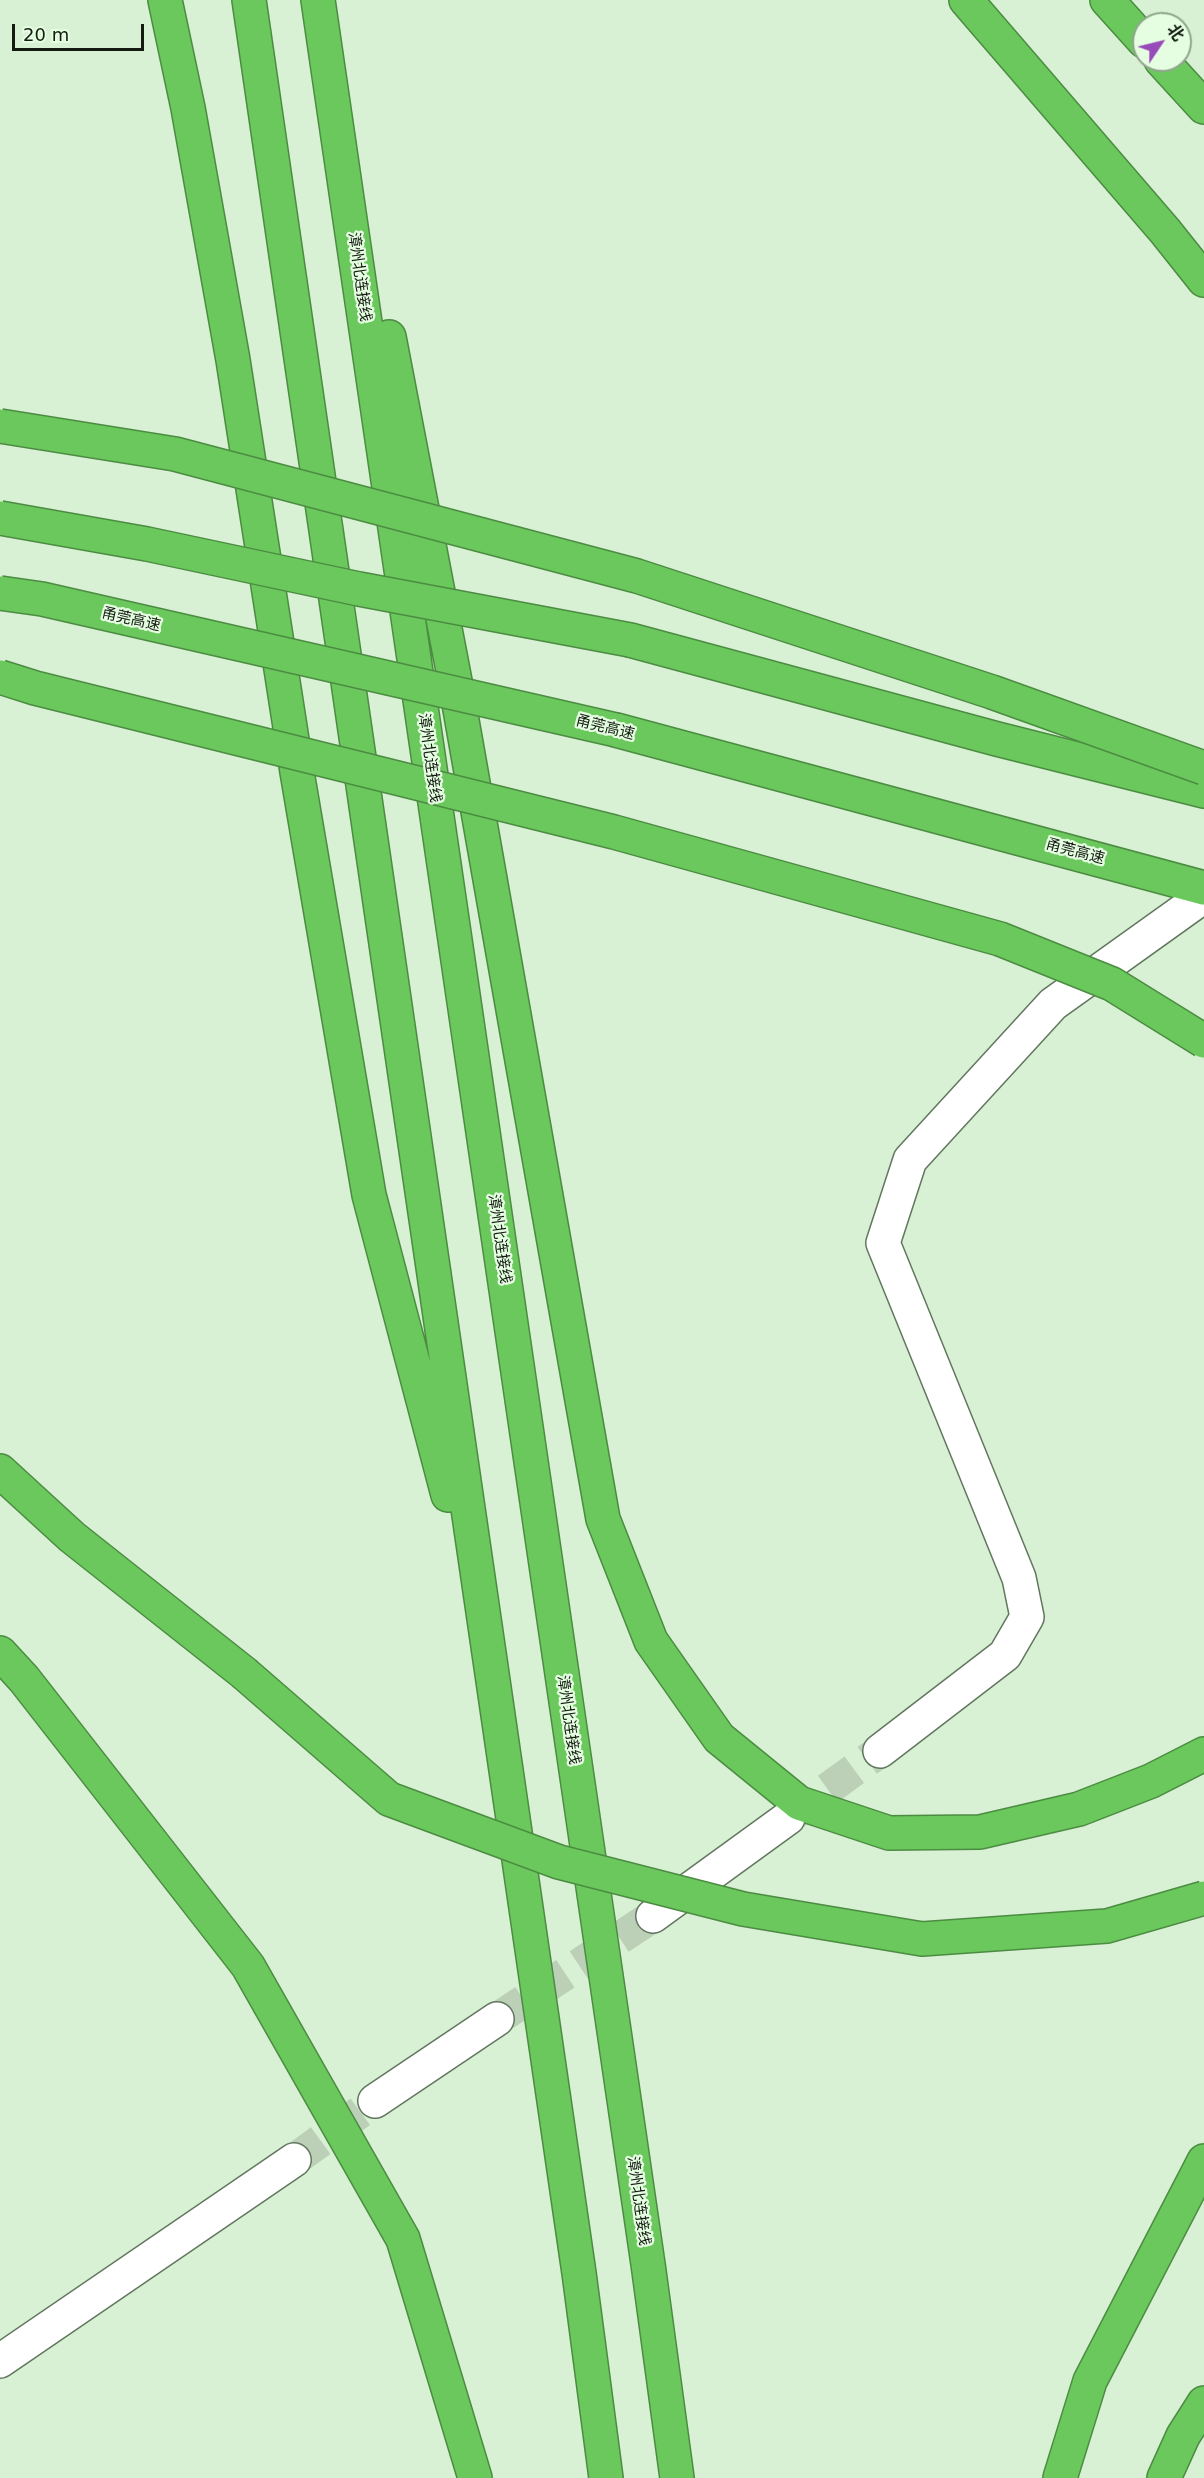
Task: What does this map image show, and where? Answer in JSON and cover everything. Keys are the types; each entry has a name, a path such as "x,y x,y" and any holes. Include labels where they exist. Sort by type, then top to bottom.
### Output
{"highway":[{"path":"165,0 188,108 233,360 297,772 369,1195 489,1649"},
{"path":"249,0 576,2250 606,2478"},
{"name":"漳州北连接线","path":"318,0 677,2478"},
{"path":"323,0 455,681 603,1519 651,1641 719,1738 790,1796 799,1803 889,1833 980,1832 1079,1809 1151,1781 1204,1754"},
{"path":"966,0 1165,231 1204,280"},
{"path":"1107,0 1132,28"},
{"path":"1172,72 1204,107"},
{"path":"0,426 175,454 638,576 992,692 1204,768"},
{"path":"0,518 147,544 359,590 630,640 997,739 1204,791"},
{"name":"甬莞高速","path":"0,593 42,599 616,730 1204,888"},
{"path":"0,677 35,688 614,832 1000,939 1112,984 1204,1041"},
{"path":"0,1471 72,1537 244,1673 389,1799 559,1862 743,1909 922,1939 1107,1926 1204,1898"},
{"path":"0,1653 24,1679 248,1966 403,2239 475,2478"},
{"path":"1060,2478 1090,2380 1204,2161"},
{"path":"1164,2478 1183,2436 1204,2403"}],"street":[{"path":"880,1751 1005,1655 1027,1617 1019,1578 883,1243 910,1160 1053,1004 1204,896"},
{"path":"653,1916 788,1818"},
{"path":"375,2101 497,2019"},
{"path":"0,2361 294,2160"}],"tunnel":[{"path":"788,1818 880,1751"},
{"path":"497,2019 653,1916"},
{"path":"294,2160 375,2101"}]}
